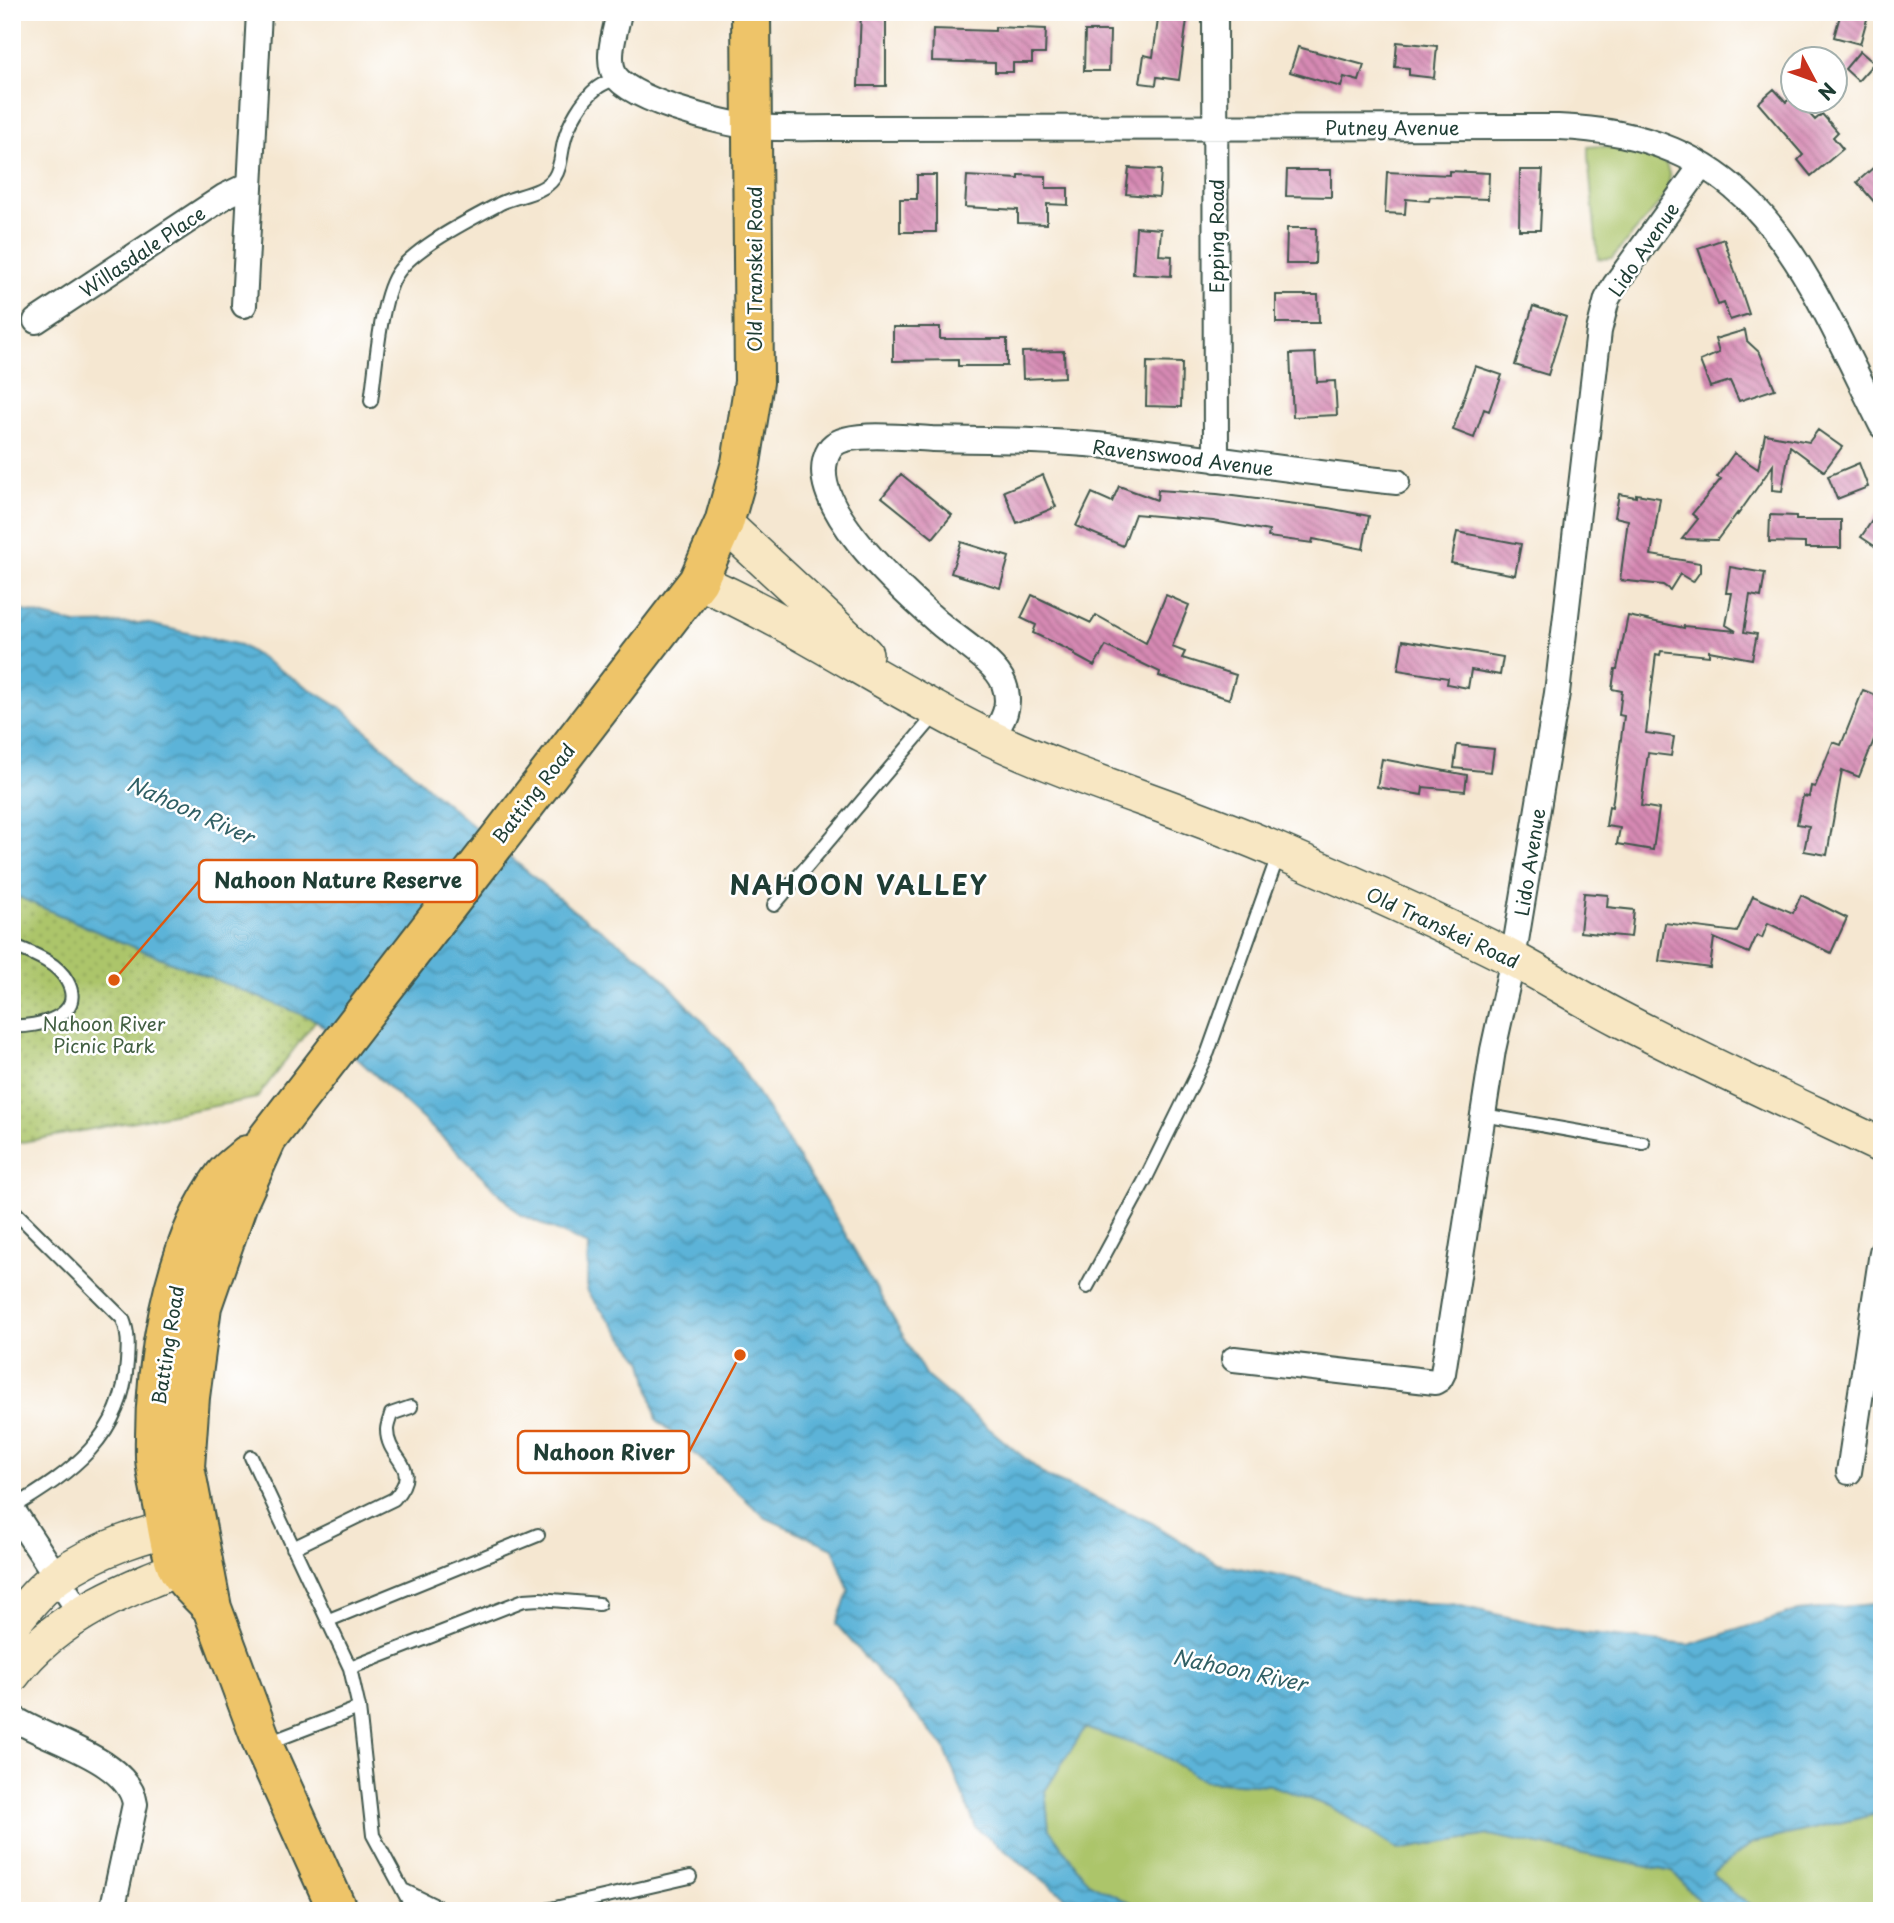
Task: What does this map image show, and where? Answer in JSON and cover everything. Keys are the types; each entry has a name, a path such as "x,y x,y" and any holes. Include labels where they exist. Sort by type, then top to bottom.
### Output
{"main road":[{"name":"Old Transkei Road","path":"751,12 754,382 741,463 723,523 698,581 782,621 904,692 991,738 1279,851 1513,959 1667,1043 1882,1146"},
{"name":"Old Transkei Road","path":"723,523 904,692"},
{"name":"Batting Road","path":"338,1911 263,1745 212,1608 191,1564 181,1525 191,1385 202,1306 237,1203 267,1139 698,581"},
{"path":"12,1623 57,1576 110,1548 181,1525"},
{"path":"12,1675 36,1648 81,1614 146,1581 191,1564"}],"street":[{"path":"244,305 259,12"},
{"path":"616,78 611,60 619,12"},
{"name":"Epping Road","path":"1215,12 1216,460"},
{"name":"Putney Avenue","path":"616,78 626,88 657,101 713,120 753,127 1578,127 1625,134 1668,146 1702,165 1751,202 1788,247 1816,291 1882,426"},
{"name":"Lido Avenue","path":"1234,1359 1435,1382 1443,1373 1483,1115 1503,996 1513,959 1557,693 1601,322 1607,299 1615,285 1702,165"},
{"name":"Willasdale Place","path":"36,321 225,196 250,184"},
{"name":"Ravenswood Avenue","path":"991,738 1001,724 1007,705 1000,676 939,623 867,554 831,499 824,474 831,446 846,439 868,437 1020,439 1107,446 1302,473 1397,482"},
{"path":"1849,1472 1882,1252"},
{"path":"12,1508 81,1614"},
{"path":"12,1717 102,1763 123,1780 133,1794 135,1804 112,1911"}],"lane":[{"path":"371,401 384,310 390,287 398,271 416,254 439,239 504,202 544,187 553,179 575,115 597,88 616,78"},
{"path":"774,905 938,711"},
{"path":"1087,1287 1145,1180 1208,1052 1279,851"},
{"path":"12,945 47,961 58,970 68,982 71,994 65,1011 55,1020 43,1024 12,1026"},
{"path":"1483,1115 1643,1143"},
{"path":"12,1209 123,1319 128,1331 128,1346 127,1379 108,1427 71,1469 54,1483 12,1508"},
{"path":"293,1548 394,1499 403,1489 407,1476 404,1462 391,1448 387,1429 391,1414 411,1407"},
{"path":"251,1457 351,1668 359,1708 373,1835 414,1911"},
{"path":"329,1620 538,1535"},
{"path":"351,1668 524,1600 599,1604"},
{"path":"263,1745 359,1708"},
{"path":"542,1911 690,1877"},
{"path":"403,1890 446,1911"}],"green space":[{"path":"1598,146 1650,156 1666,164 1670,177 1666,193 1612,258 1598,259 1588,147"},
{"name":"Nahoon River Picnic Park","path":"12,894 114,939 316,1020 257,1098 12,1144"},
{"path":"1084,1728 1155,1751 1204,1781 1270,1785 1331,1807 1398,1850 1489,1835 1673,1872 1708,1911 1142,1910 1088,1882 1049,1830 1045,1791"},
{"path":"1882,1813 1882,1911 1761,1911 1734,1895 1712,1873 1752,1843"}],"water":[{"path":"12,608 76,624 145,623 240,645 345,711 433,792 574,911 647,962 730,1050 839,1223 926,1376 1046,1476 1152,1523 1218,1564 1290,1578 1373,1601 1452,1604 1573,1632 1688,1645 1798,1611 1882,1603 1882,1813 1752,1843 1713,1873 1734,1895 1761,1911 1708,1911 1673,1872 1489,1835 1398,1850 1331,1807 1270,1785 1204,1781 1155,1751 1085,1728 1045,1791 1049,1829 1088,1882 1145,1911 1083,1911 976,1828 944,1747 836,1624 849,1591 833,1548 766,1518 657,1420 643,1362 587,1292 588,1245 520,1214 457,1151 316,1020 114,939 12,894"}],"building":[{"path":"861,12 886,12 886,86 858,86"},
{"path":"1159,12 1188,12 1179,80 1157,77 1156,85 1140,83 1144,55 1153,57"},
{"path":"1841,12 1869,12 1860,44 1834,37"},
{"path":"995,27 1046,29 1045,54 1032,54 1032,63 1013,63 1013,72 995,72 995,63 932,61 933,29 995,31"},
{"path":"1085,31 1110,31 1109,71 1084,71"},
{"path":"1397,42 1437,46 1434,78 1409,75 1409,68 1395,67"},
{"path":"1298,47 1364,65 1359,81 1344,77 1341,87 1290,72"},
{"path":"1860,51 1874,63 1858,81 1848,72 1848,65"},
{"path":"1774,89 1778,93 1778,116 1811,116 1815,120 1824,116 1838,132 1833,137 1843,149 1811,176 1798,160 1803,155 1758,103"},
{"path":"1882,160 1882,211 1857,182"},
{"path":"1129,168 1161,170 1159,197 1126,194"},
{"path":"1287,170 1331,170 1331,197 1286,196"},
{"path":"1520,170 1543,170 1540,230 1519,230"},
{"path":"1449,171 1489,173 1488,199 1406,199 1405,214 1385,213 1387,172 1449,175"},
{"path":"917,175 936,175 936,232 900,232 900,199 917,199"},
{"path":"1019,175 1046,176 1046,188 1068,188 1068,205 1047,204 1047,224 1018,223 1018,210 965,207 967,176 1019,179"},
{"path":"1136,227 1161,229 1159,255 1172,256 1171,276 1133,274"},
{"path":"1287,228 1316,228 1315,264 1286,264"},
{"path":"1724,239 1749,314 1730,320 1724,303 1718,305 1698,248"},
{"path":"1276,295 1318,295 1319,323 1276,323"},
{"path":"1533,306 1566,317 1548,375 1515,365"},
{"path":"893,327 940,327 940,339 1007,339 1007,366 958,366 958,360 893,361"},
{"path":"1745,330 1747,341 1760,353 1775,389 1739,401 1730,381 1710,387 1700,361 1719,353 1715,339"},
{"path":"1064,351 1065,377 1023,379 1022,352"},
{"path":"1315,353 1317,382 1335,381 1337,415 1293,417 1290,354"},
{"path":"1147,362 1182,363 1181,407 1146,406"},
{"path":"1475,366 1502,375 1489,411 1484,409 1474,438 1453,430"},
{"path":"1818,430 1842,447 1824,471 1790,446 1782,491 1772,490 1773,465 1717,540 1682,539 1698,519 1692,514 1721,479 1717,477 1734,453 1758,469 1765,434 1809,442"},
{"path":"1859,463 1868,487 1837,499 1828,476"},
{"path":"901,474 952,515 933,538 882,497"},
{"path":"1043,475 1056,507 1017,523 1004,491"},
{"path":"1119,486 1157,500 1158,490 1217,494 1369,516 1363,549 1313,539 1312,543 1268,537 1269,531 1213,521 1135,514 1123,546 1076,526 1092,493 1112,502"},
{"path":"1619,494 1660,498 1651,555 1700,563 1700,572 1693,582 1680,574 1670,590 1663,585 1620,580 1628,520 1615,517"},
{"path":"1882,506 1882,551 1861,537"},
{"path":"1770,515 1796,516 1796,520 1841,520 1841,548 1805,548 1805,543 1769,542"},
{"path":"1457,532 1521,544 1515,575 1451,563"},
{"path":"961,542 1009,557 1000,588 951,573"},
{"path":"1730,567 1765,573 1761,597 1750,595 1744,632 1757,634 1752,659 1709,651 1709,656 1661,651 1660,655 1656,654 1646,733 1674,737 1671,756 1648,753 1641,806 1659,809 1653,850 1617,844 1620,828 1606,826 1609,806 1612,807 1624,716 1619,715 1622,691 1612,689 1628,616 1684,628 1736,631 1726,625 1732,593 1726,593"},
{"path":"1032,595 1091,623 1096,615 1146,643 1166,595 1189,605 1172,647 1185,652 1182,658 1236,675 1229,699 1159,676 1160,672 1106,646 1094,666 1074,655 1075,653 1033,633 1036,625 1021,618"},
{"path":"1403,640 1503,657 1500,675 1471,670 1468,688 1447,684 1448,678 1398,670"},
{"path":"1863,690 1882,698 1882,720 1859,777 1842,770 1827,855 1804,851 1809,826 1797,824 1803,796 1809,797 1811,786 1815,787 1833,742 1841,745"},
{"path":"1457,745 1494,749 1491,772 1454,768"},
{"path":"1382,759 1467,775 1465,791 1423,787 1422,795 1377,787"},
{"path":"1584,893 1608,895 1607,907 1634,910 1631,937 1580,932"},
{"path":"1801,895 1847,918 1831,953 1768,923 1762,938 1757,935 1749,953 1714,938 1710,968 1659,961 1665,923 1737,932 1753,896 1793,913"}],"place":[{"name":"Nahoon Nature Reserve","path":"114,980"},
{"name":"Nahoon River","path":"740,1355"}],"district":[{"name":"NAHOON VALLEY","path":"859,884"}]}
